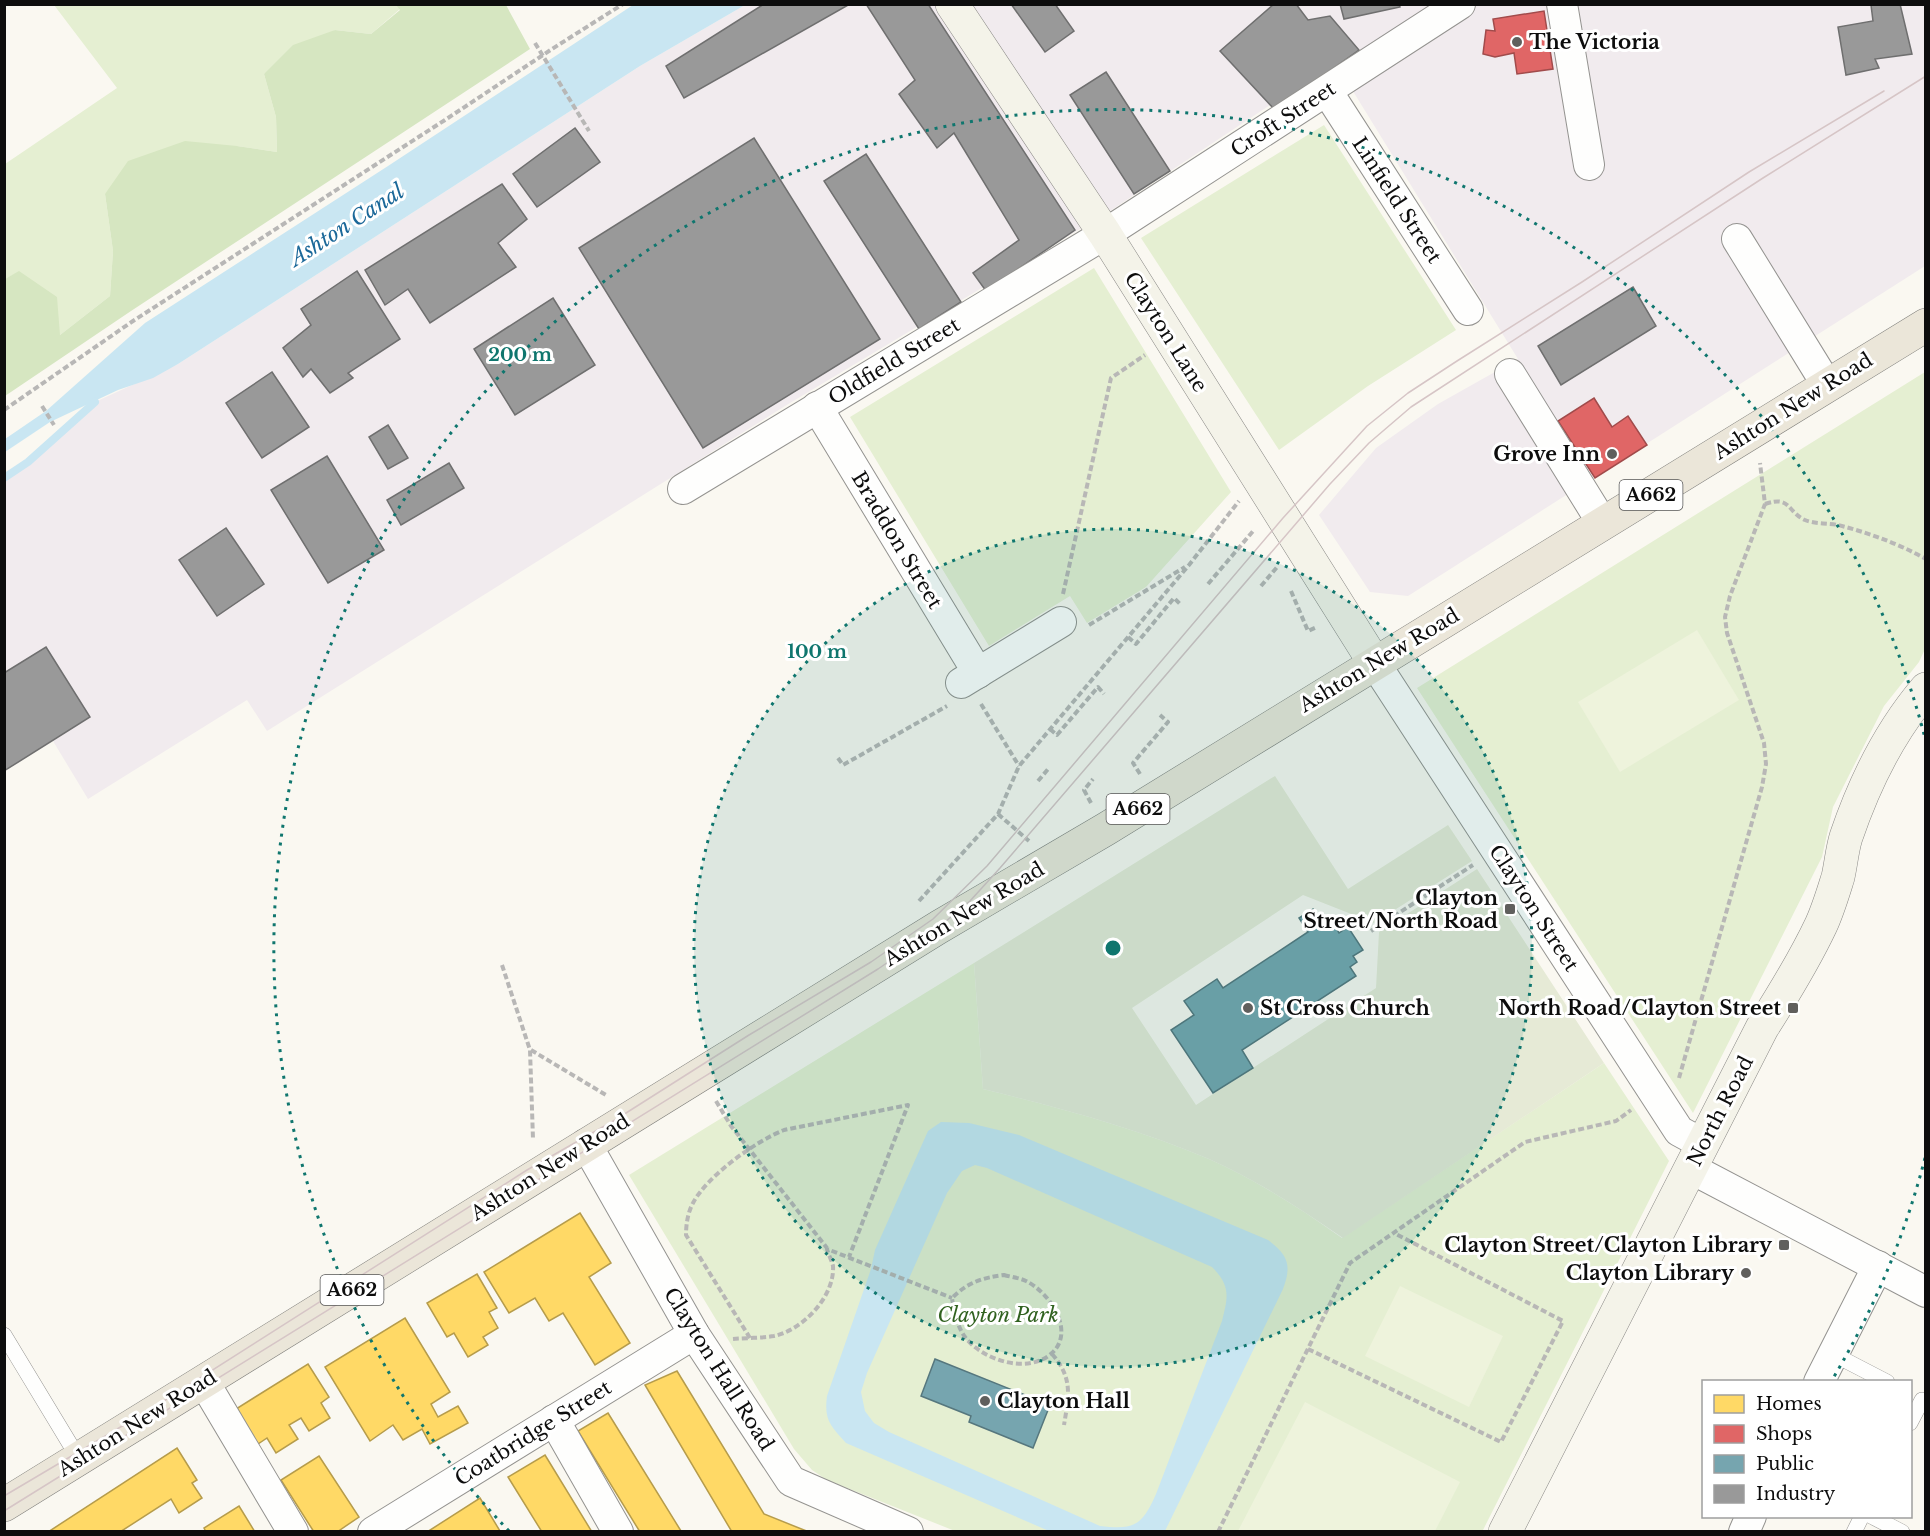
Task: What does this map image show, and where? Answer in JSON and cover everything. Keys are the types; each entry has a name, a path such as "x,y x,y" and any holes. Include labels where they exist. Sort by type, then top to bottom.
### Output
{"main road":[{"name":"Ashton New Road","path":"4,1505 939,927 1052,862 1374,662 1926,325"}],"street":[{"name":"Clayton Lane","path":"952,4 1105,234 1374,662"},
{"name":"Croft Street","path":"1105,234 1460,4"},
{"path":"1562,4 1589,165"},
{"name":"Linfield Street","path":"1327,91 1468,309"},
{"name":"Oldfield Street","path":"683,489 1105,234"},
{"path":"1737,239 1827,385"},
{"path":"1510,374 1603,524"},
{"name":"Braddon Street","path":"817,407 968,679"},
{"path":"968,679 1065,612"},
{"name":"Clayton Street","path":"1374,662 1696,1156 1878,1266 1926,1292"},
{"name":"North Road","path":"1505,1532 1762,1028 1821,924 1838,877 1846,839 1861,800 1885,747 1910,707 1926,688"},
{"name":"Clayton Hall Road","path":"586,1144 696,1338 790,1481 908,1532"},
{"path":"1820,1380 1878,1266"},
{"name":"Coatbridge Street","path":"373,1532 554,1420 696,1338"},
{"path":"204,1382 293,1532"},
{"path":"554,1420 618,1532"},
{"path":"1744,1532 1750,1518"}],"lane":[{"path":"4,1335 78,1459"},
{"path":"1833,1354 1883,1380"},
{"path":"1912,1420 1920,1399"},
{"path":"1854,1532 1861,1518"},
{"path":"1875,1518 1902,1532"}],"path":[{"path":"4,410 133,321 623,4"},
{"path":"535,43 589,131"},
{"path":"1065,612 1063,594 1111,378 1171,339"},
{"path":"42,406 54,425"},
{"path":"1218,1532 1350,1263 1525,1142 1616,1121 1680,1077 1762,787 1766,764 1759,722 1726,633 1725,617 1730,596 1766,504 1756,429"},
{"path":"919,902 998,814 1019,766 1189,565 1241,499"},
{"path":"1766,504 1777,500 1785,502 1804,520 1834,524 1870,533 1926,559"},
{"path":"1208,584 1257,526"},
{"path":"1261,586 1279,564"},
{"path":"1128,637 1136,644 1174,598 1180,604"},
{"path":"968,679 1019,766"},
{"path":"1050,729 1057,735 1098,687 1104,694"},
{"path":"1141,776 1133,763 1168,722 1160,715"},
{"path":"1038,781 1049,768"},
{"path":"1093,779 1084,790 1093,805"},
{"path":"998,814 1052,862"},
{"path":"1371,931 1497,850"},
{"path":"502,965 530,1050 533,1139"},
{"path":"530,1050 606,1095"},
{"path":"696,1338 776,1336 798,1326 818,1308 829,1286 833,1266 827,1248 731,1126 700,1074"},
{"path":"750,1338 686,1235 693,1202 726,1166 766,1137 784,1130 908,1106 849,1257"},
{"path":"1308,1349 1502,1442 1563,1321 1394,1233"},
{"path":"827,1248 952,1298"},
{"path":"1004,1275 1026,1281 1043,1294 1055,1309 1061,1325 1060,1341 1052,1354 1034,1362 1014,1364 997,1360 979,1350 965,1337 955,1316 952,1298 965,1286 982,1278 1004,1275"},
{"path":"1052,1354 1063,1366 1069,1383 1064,1425"}],"shaded area":[{"path":"745,5 1925,5 1925,266 1408,596 1370,592 1319,515 1376,448 1438,404 1518,359 1335,62 1110,211 785,406 267,731 247,700 88,799 53,741 5,771 5,478 28,462 95,402 178,364 640,66"}],"green space":[{"path":"396,4 400,9 371,34 335,30 264,74 276,117 277,152 237,146 105,194 113,251 110,296 60,335 19,272 5,279 5,164 117,88 54,5"},
{"path":"396,5 506,5 530,49 5,396 5,279 19,271 57,297 60,335 110,296 113,251 105,194 128,161 185,141 277,152 276,117 264,74 293,45 335,30 371,34 400,10"},
{"path":"1324,125 1456,330 1368,386 1279,450 1141,238"},
{"path":"1094,268 1231,492 1146,587 1087,623 1070,596 989,646 850,417"},
{"path":"1925,372 1925,649 1919,662 1884,706 1833,807 1822,857 1693,1113 1417,688"},
{"path":"1697,630 1739,700 1620,772 1578,702"},
{"path":"1275,776 1348,889 1448,825 1472,861 1374,923 1303,895 1132,1008 1196,1105 1376,988 1379,932 1477,869 1604,1063 1343,1238 1278,1195 1209,1159 1126,1128 983,1089 974,963"},
{"name":"Clayton Park","path":"974,963 983,1089 1126,1128 1209,1159 1277,1195 1342,1238 1604,1063 1669,1161 1482,1532 955,1531 827,1480 812,1470 794,1449 629,1175"},
{"path":"1400,1286 1503,1336 1469,1407 1365,1356"},
{"path":"1305,1402 1460,1482 1435,1531 1238,1531"}],"water":[{"name":"Ashton Canal","path":"633,5 745,5 640,66 178,364 153,378 118,390 50,422 5,452 5,439 46,411 145,323"},
{"path":"941,1122 969,1123 1019,1135 1268,1240 1284,1256 1287,1273 1283,1289 1165,1531 1049,1531 846,1443 829,1422 826,1411 827,1396 871,1269 875,1250 928,1131","holes":["975,1165 987,1168 1212,1267 1225,1286 1226,1305 1222,1321 1156,1494 1146,1513 1135,1524 1121,1527 1100,1526 889,1432 874,1423 865,1411 861,1392 867,1373 947,1193 962,1171"]}],"building: Homes":[{"path":"580,1213 611,1263 589,1277 630,1343 595,1365 563,1313 549,1321 535,1298 509,1313 484,1272"},
{"path":"477,1274 497,1308 489,1312 498,1328 483,1337 488,1345 468,1357 454,1333 447,1337 427,1303"},
{"path":"405,1318 450,1392 431,1404 438,1417 458,1406 468,1423 430,1444 422,1429 403,1440 393,1425 370,1441 325,1367"},
{"path":"308,1364 329,1397 321,1403 330,1418 309,1431 301,1418 289,1425 298,1439 276,1453 267,1438 258,1444 236,1409"},
{"path":"677,1371 764,1514 809,1532 732,1532 645,1385"},
{"path":"608,1413 680,1532 640,1532 578,1431"},
{"path":"177,1448 197,1480 192,1483 202,1498 179,1513 171,1499 120,1532 48,1532"},
{"path":"545,1455 592,1532 542,1532 508,1477"},
{"path":"319,1456 359,1517 337,1532 314,1532 281,1480"},
{"path":"480,1498 500,1531 427,1532"},
{"path":"239,1506 255,1532 206,1532 204,1528"}],"building: Shops":[{"name":"The Victoria","path":"1544,11 1553,69 1517,74 1514,53 1495,57 1483,54 1486,30 1495,31 1493,19"},
{"path":"1594,398 1612,427 1628,416 1647,445 1595,478 1558,421"}],"building: Public":[{"name":"St Cross Church","path":"1313,909 1324,927 1332,921 1339,933 1348,927 1363,950 1353,956 1357,962 1350,967 1356,976 1242,1050 1253,1068 1213,1093 1171,1030 1194,1015 1184,1001 1217,979 1223,988 1308,932 1299,918"},
{"name":"Clayton Hall","path":"935,1359 1050,1405 1033,1448 969,1422 971,1416 921,1396"}],"building: Industry":[{"path":"764,4 850,4 684,98 666,66"},
{"path":"866,4 928,4 1075,230 986,291 973,273 1019,240 954,133 937,148 899,94 915,80"},
{"path":"1011,4 1055,4 1074,31 1045,52"},
{"path":"1274,4 1296,4 1308,20 1330,16 1359,50 1275,110 1220,51"},
{"path":"1340,4 1399,4 1400,7 1344,19"},
{"path":"1900,4 1912,54 1875,59 1879,68 1846,75 1838,27 1873,21 1871,5"},
{"path":"1106,72 1170,171 1134,194 1070,95"},
{"path":"575,128 600,162 537,207 513,174"},
{"path":"754,138 880,339 703,448 579,248"},
{"path":"866,154 961,302 919,329 824,181"},
{"path":"502,184 527,219 498,243 516,267 430,323 408,289 385,305 365,270"},
{"path":"357,271 400,339 348,373 353,378 330,393 311,369 303,377 283,348 311,325 301,309"},
{"path":"1633,287 1656,326 1561,385 1538,346"},
{"path":"553,298 595,365 515,415 474,349"},
{"path":"272,372 309,427 262,458 226,403"},
{"path":"388,425 408,458 388,469 369,437"},
{"path":"327,456 384,550 328,583 271,490"},
{"path":"449,463 464,488 401,525 387,500"},
{"path":"226,528 264,584 217,616 179,560"},
{"path":"46,647 90,717 4,771 4,673"}],"waterway":[{"path":"4,478 28,462 95,402"}],"tram line":[{"path":"4,1511 878,969 939,927 970,901 1000,868 1330,484 1369,443 1411,407 1763,178 1926,76"},
{"path":"4,1496 156,1406 527,1170 615,1120 749,1035 871,962 933,919 987,866 1283,518 1367,426 1408,393 1457,361 1749,172 1884,91"}],"place":[{"name":"The Victoria","path":"1517,42"},
{"name":"Grove Inn","path":"1612,454"},
{"name":"Clayton Street/North Road","path":"1510,909"},
{"name":"St Cross Church","path":"1248,1008"},
{"name":"North Road/Clayton Street","path":"1793,1008"},
{"name":"Clayton Street/Clayton Library","path":"1784,1245"},
{"name":"Clayton Library","path":"1746,1273"},
{"name":"Clayton Hall","path":"985,1401"}]}
